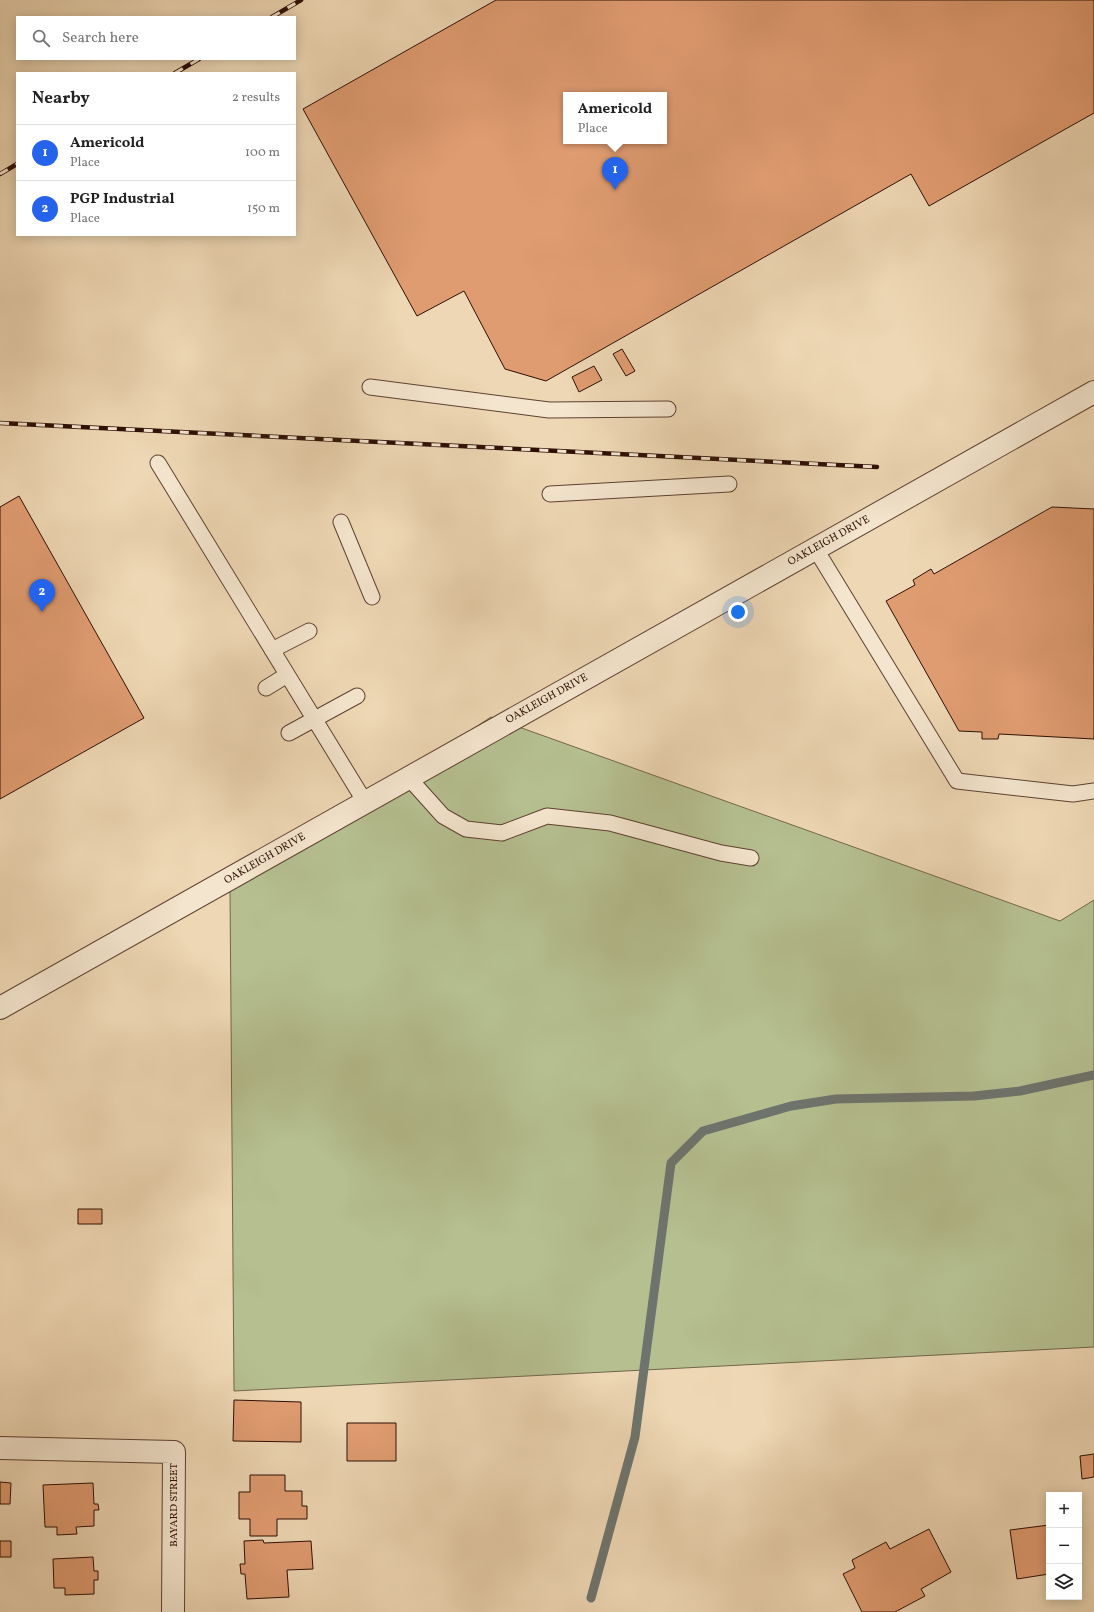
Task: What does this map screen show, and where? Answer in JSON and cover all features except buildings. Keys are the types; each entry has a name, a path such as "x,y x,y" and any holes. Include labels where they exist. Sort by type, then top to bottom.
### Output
{"street":[{"name":"OAKLEIGH DRIVE","path":"0,1008 1094,392"},
{"name":"BAYARD STREET","path":"0,1448 174,1452 173,1612"}],"lane":[{"path":"370,387 549,410 668,408"},
{"path":"158,463 365,802"},
{"path":"550,494 729,484"},
{"path":"342,522 372,597"},
{"path":"815,548 957,781 1073,794 1094,791"},
{"path":"272,650 309,631"},
{"path":"266,688 287,675"},
{"path":"289,732 315,720 357,696"},
{"path":"408,777 443,816 466,829 502,832 548,816 610,823 721,854 751,858"}],"green space":[{"path":"491,717 1060,921 1094,900 1094,1347 234,1391 230,890"}],"waterway":[{"path":"591,1598 635,1437 671,1163 703,1131 791,1106 836,1099 974,1096 1020,1091 1094,1075"}],"railway":[{"path":"274,16 301,0"},
{"path":"177,72 197,60"},
{"path":"0,174 16,165"},
{"path":"0,423 877,467"}],"place":[{"name":"Americold","path":"615,190"},
{"name":"PGP Industrial","path":"42,612"}]}
